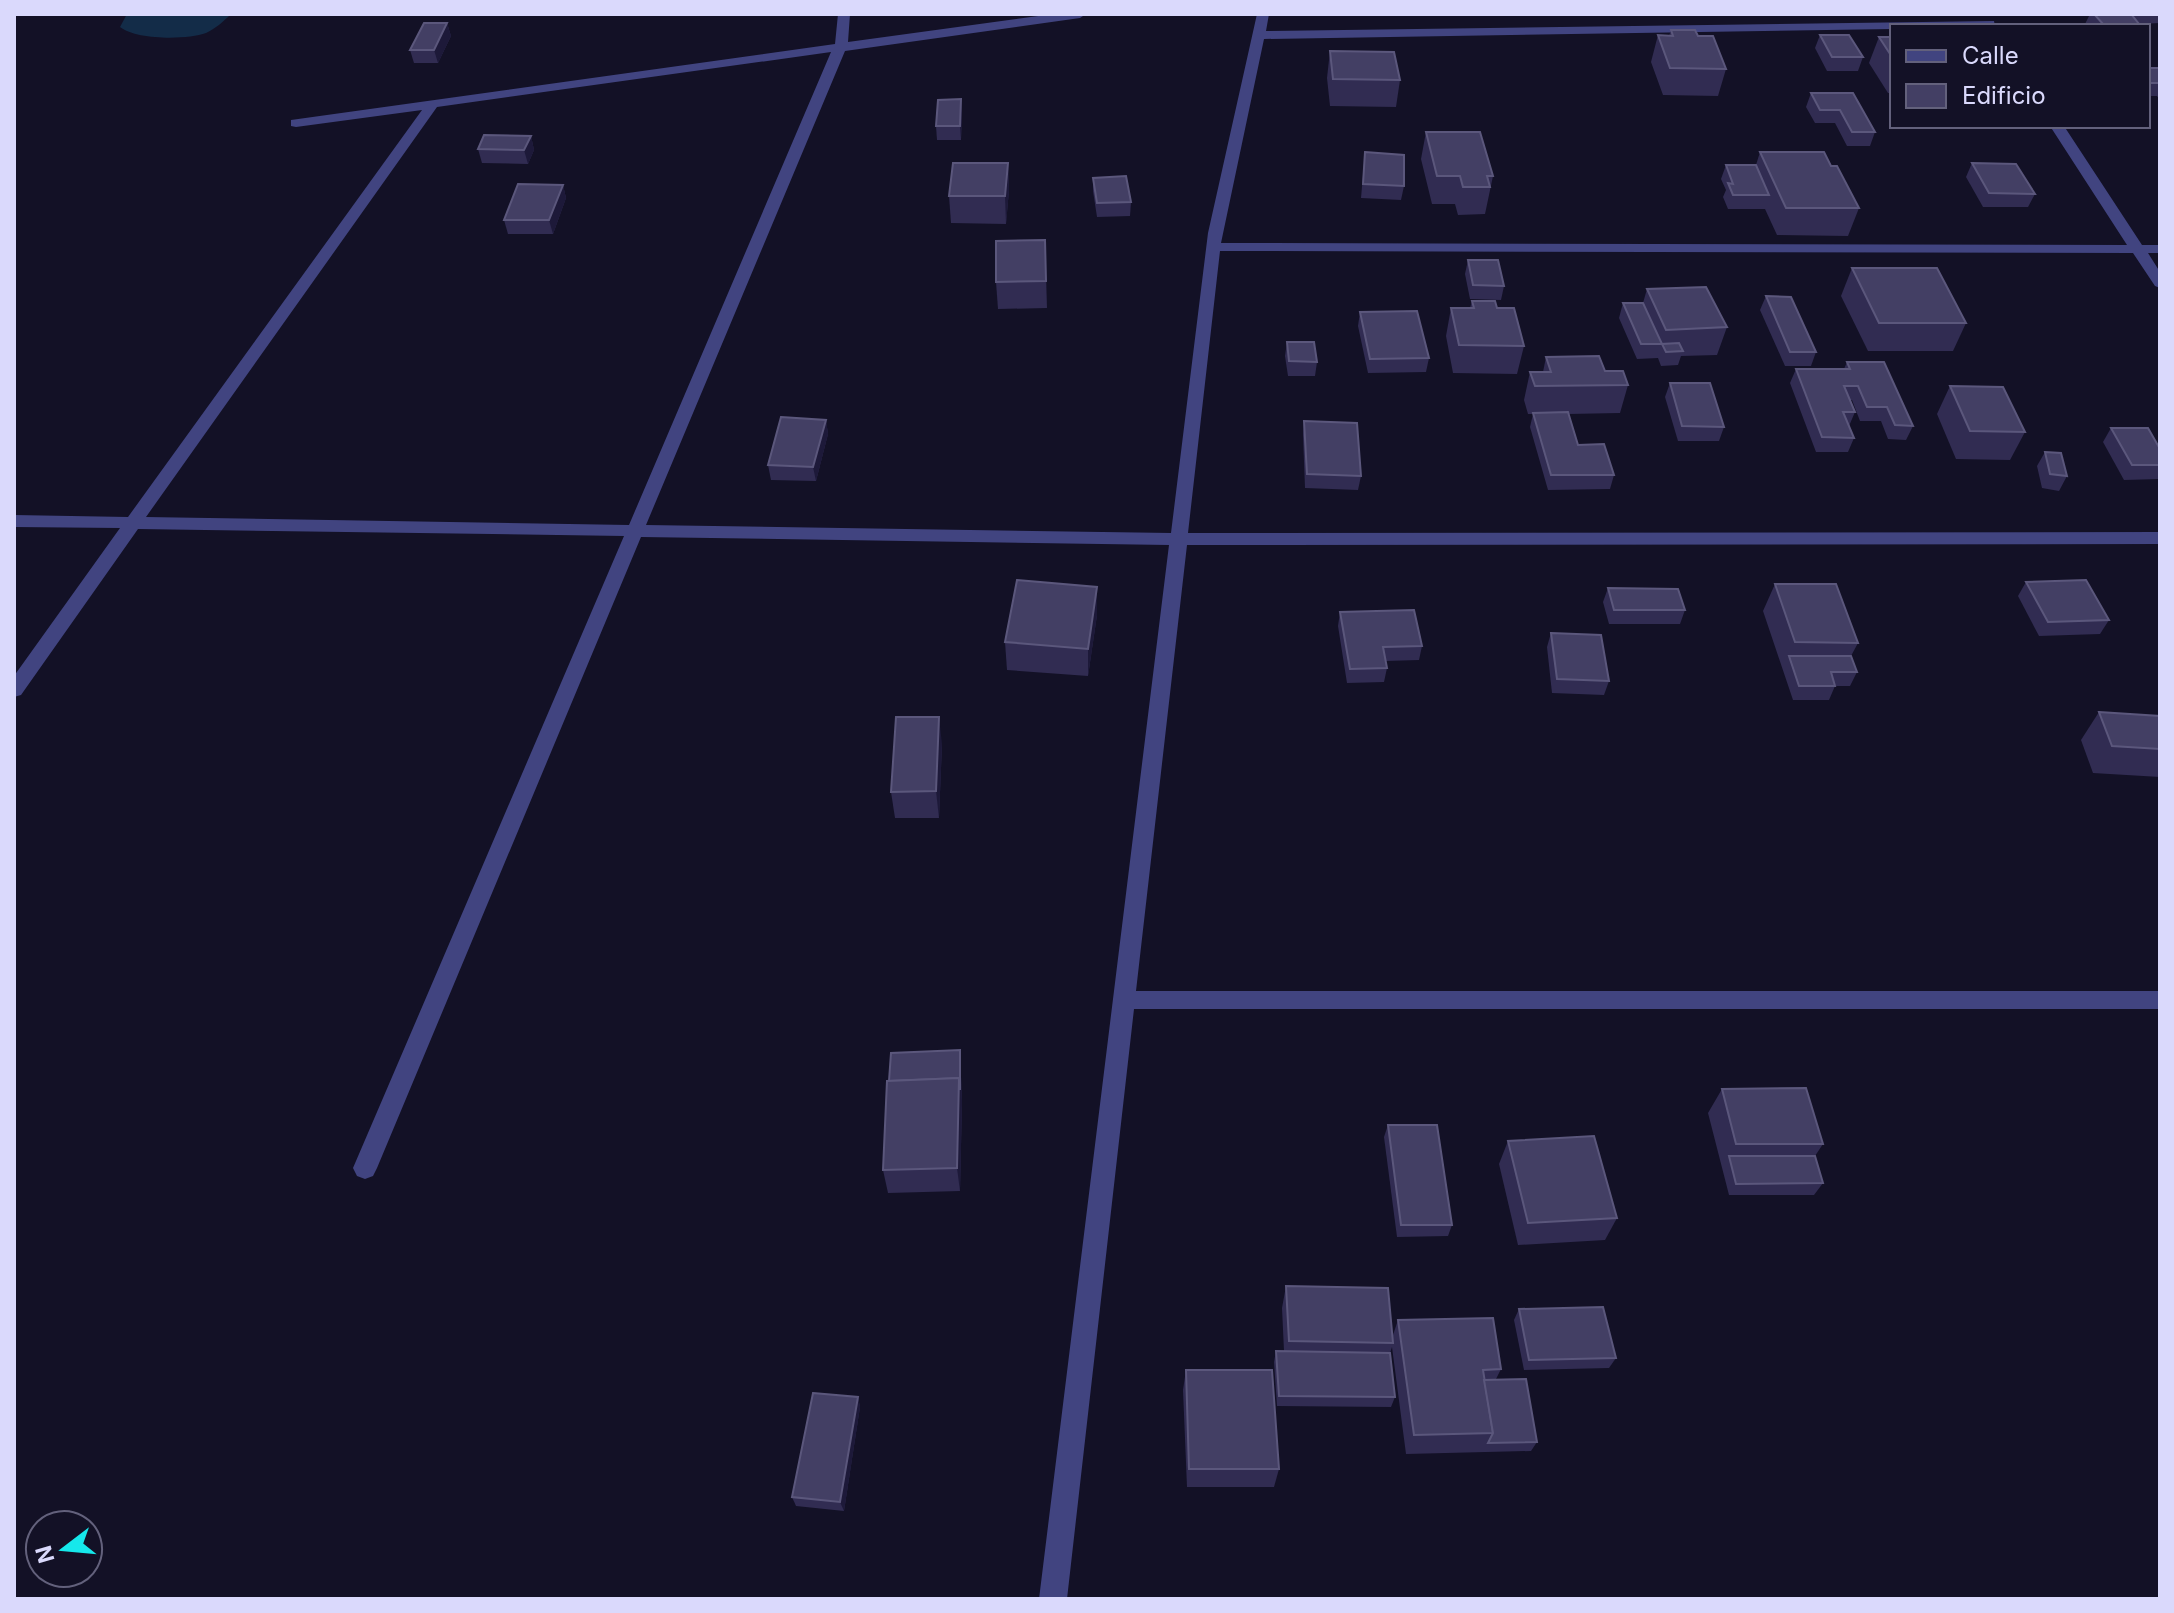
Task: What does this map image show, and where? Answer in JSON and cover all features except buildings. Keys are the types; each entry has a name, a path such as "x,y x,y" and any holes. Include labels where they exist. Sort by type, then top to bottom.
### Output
{"lane":[{"path":"365,1168 841,45 844,14"},
{"path":"296,123 1080,14"},
{"path":"1053,1599 1214,247 1263,14"},
{"path":"1259,35 1988,21"},
{"path":"14,690 433,103"},
{"path":"2058,128 2160,283"},
{"path":"1214,247 2160,249"},
{"path":"14,521 1179,539 2160,538"},
{"path":"1125,1000 2160,1000"}],"water":[{"path":"127,14 231,14 206,33 175,38 138,34 120,27"}]}
